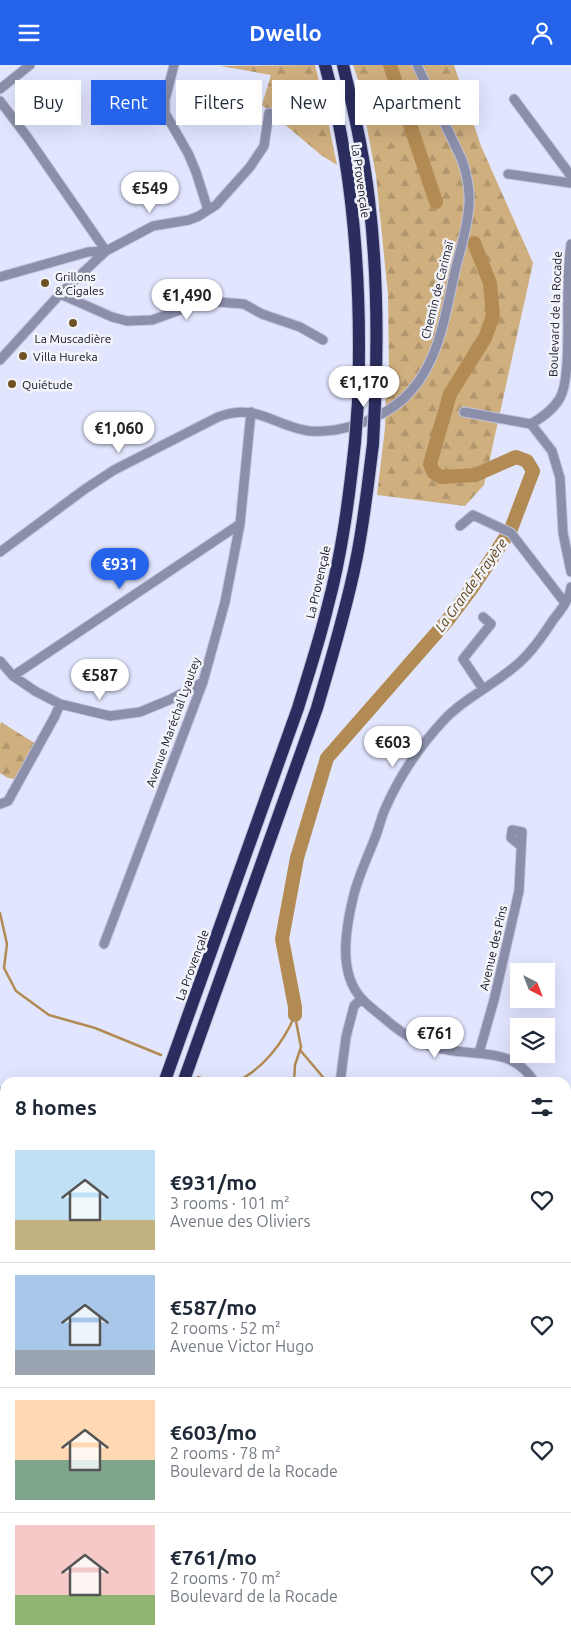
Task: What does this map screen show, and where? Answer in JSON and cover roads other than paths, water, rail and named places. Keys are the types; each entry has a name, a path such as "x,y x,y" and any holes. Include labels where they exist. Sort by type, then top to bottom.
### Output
{"highway":[{"name":"La Provençale","path":"166,1077 298,708 317,646 337,566 345,520 358,402 359,327 357,266 353,213 336,114 325,65"},
{"name":"La Provençale","path":"184,1077 316,708 334,652 356,561 365,510 376,403 377,345 373,242 361,149 343,65"}],"street":[{"path":"0,89 30,65"},
{"path":"174,65 165,100 165,113 196,171 208,210"},
{"name":"Chemin de Carimaï","path":"0,552 85,489 114,470 218,417 233,412 251,412 308,431 323,431 337,429 366,420 392,408 411,391 435,351 466,227 470,196 462,160 417,65"},
{"path":"514,99 571,175"},
{"path":"0,101 28,138 106,251"},
{"path":"0,360 60,293 106,251 153,226 189,220 216,205 250,167 264,145 269,113"},
{"path":"508,174 571,183"},
{"name":"Boulevard de la Rocade","path":"532,424 546,415 560,397 565,383 571,244"},
{"path":"0,277 88,252 106,251"},
{"path":"60,293 112,317 127,321 152,320 205,301 244,304 300,327 322,340"},
{"name":"Avenue Maréchal Lyautey","path":"104,944 203,682 225,602 240,524 251,412"},
{"path":"464,412 532,424 552,451 560,478 563,533 571,572"},
{"path":"460,526 473,515 508,531 565,603"},
{"path":"13,677 240,524"},
{"path":"531,1077 513,1060 422,1044 398,1030 361,999 349,979 347,923 358,881 384,811 408,765 426,740 461,704 521,661 565,603 570,594 571,587"},
{"path":"483,617 490,624 463,659 483,689"},
{"path":"0,661 13,677 60,704 110,716 140,712 169,701 203,682"},
{"path":"0,804 8,801 60,704"},
{"name":"Avenue des Pins","path":"479,1053 494,1000 519,891 521,846"},
{"path":"341,1077 346,1037 354,1006 361,999"}],"waterway":[{"name":"La Grande Frayère","path":"390,65 436,202"},
{"name":"La Grande Frayère","path":"295,1015 282,939 297,858 327,758 447,621 472,588 511,529 533,471 527,461 516,457 475,475 441,477 433,472 430,464 450,394 485,338 493,316 490,283 474,243"},
{"path":"0,913 7,944 4,968 16,991 49,1015 95,1028 161,1055"},
{"path":"245,1077 253,1072 270,1055 285,1035 295,1015"},
{"path":"294,1077 295,1065 301,1047 295,1016"},
{"path":"300,1050 323,1077"}],"place":[{"name":"Grillons & Cigales","path":"45,283"},
{"name":"La Muscadière","path":"73,323"},
{"name":"Villa Hureka","path":"23,356"},
{"name":"Quiétude","path":"12,384"}]}
